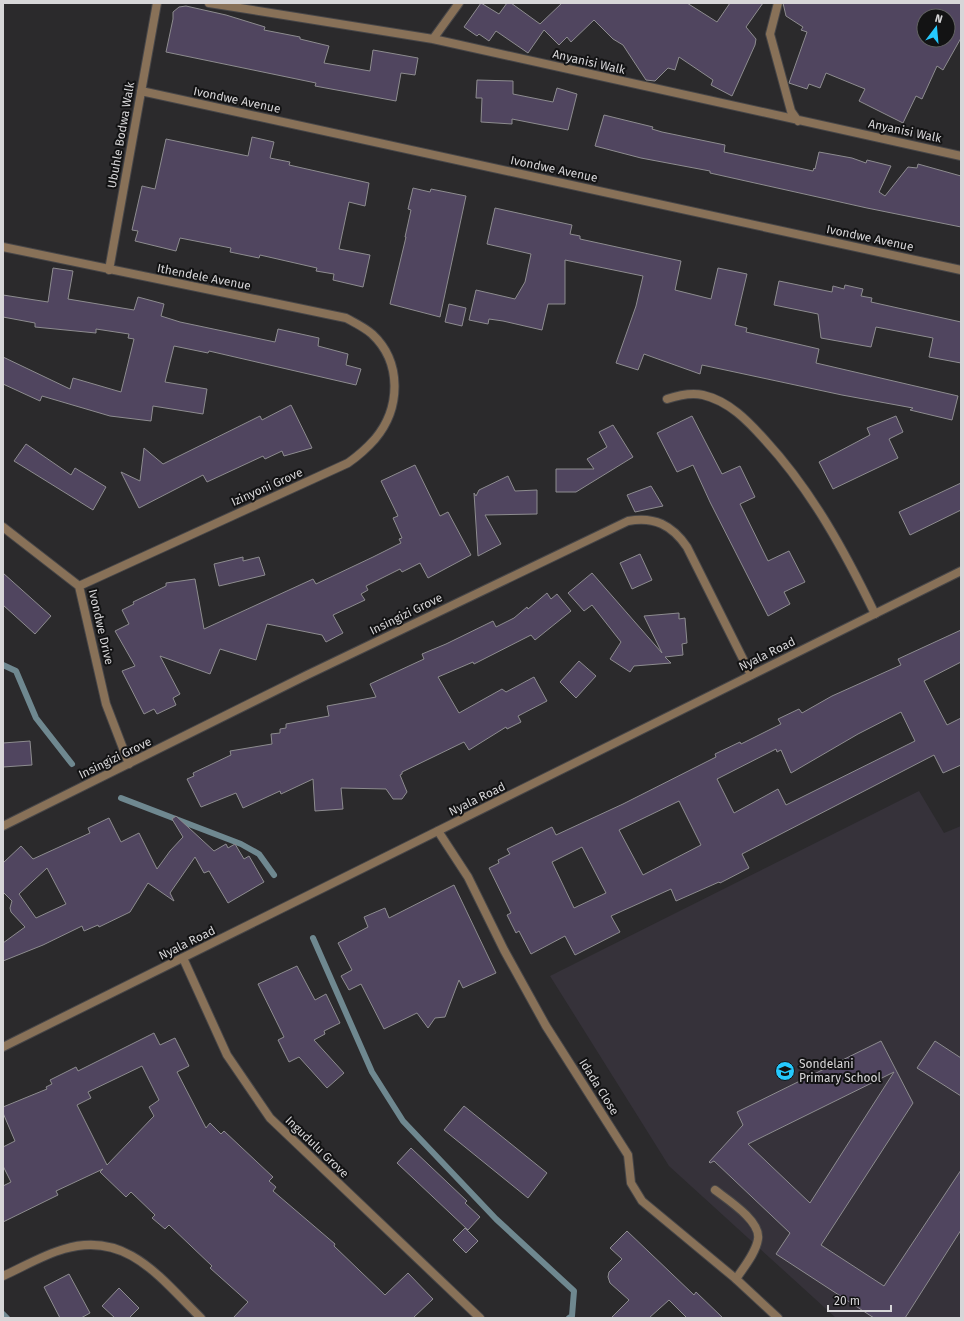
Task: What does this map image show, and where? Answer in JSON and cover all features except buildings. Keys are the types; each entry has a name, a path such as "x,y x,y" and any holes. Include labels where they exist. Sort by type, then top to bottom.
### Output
{"street":[{"name":"Ubuhle Bodwa Walk","path":"109,270 157,3"},
{"name":"Anyanisi Walk","path":"209,3 433,39 961,156"},
{"path":"433,39 459,3"},
{"path":"778,3 770,34 791,111 798,121"},
{"name":"Ivondwe Avenue","path":"141,91 961,270"},
{"name":"Ithendele Avenue","path":"3,247 346,318 371,334 387,354"},
{"name":"Izinyoni Grove","path":"79,586 348,463 376,438 391,410 395,390 395,372 387,354"},
{"path":"667,399 685,394 701,394 719,401 749,422 786,464 812,499 853,568 875,614"},
{"name":"Insingizi Grove","path":"3,826 307,675 618,525 638,519 659,522 680,536 752,675"},
{"name":"Ivondwe Drive","path":"3,527 79,586 106,704 130,764"},
{"name":"Nyala Road","path":"3,1047 961,571"},
{"name":"Idada Close","path":"438,831 468,877 504,950 546,1026 628,1155 631,1183 642,1201 736,1279 778,1318"},
{"name":"Ingudulu Grove","path":"183,958 227,1056 270,1118 478,1318"},
{"path":"715,1190 748,1217 758,1231 758,1239 755,1249 736,1279"},
{"path":"3,1276 63,1249 85,1244 105,1245 125,1251 153,1270 201,1318"}],"shaded area":[{"name":"Sondelani Primary School","path":"919,791 944,833 961,826 961,1318 836,1318 669,1166 550,976"}],"waterway":[{"path":"3,665 16,671 36,718 72,764"},
{"path":"121,798 241,844 259,854 274,875"},
{"path":"313,938 372,1072 403,1121 496,1219 574,1291 572,1316 569,1318"},
{"path":"3,1314 7,1318"}],"place":[{"name":"Sondelani Primary School","path":"785,1071"}]}
